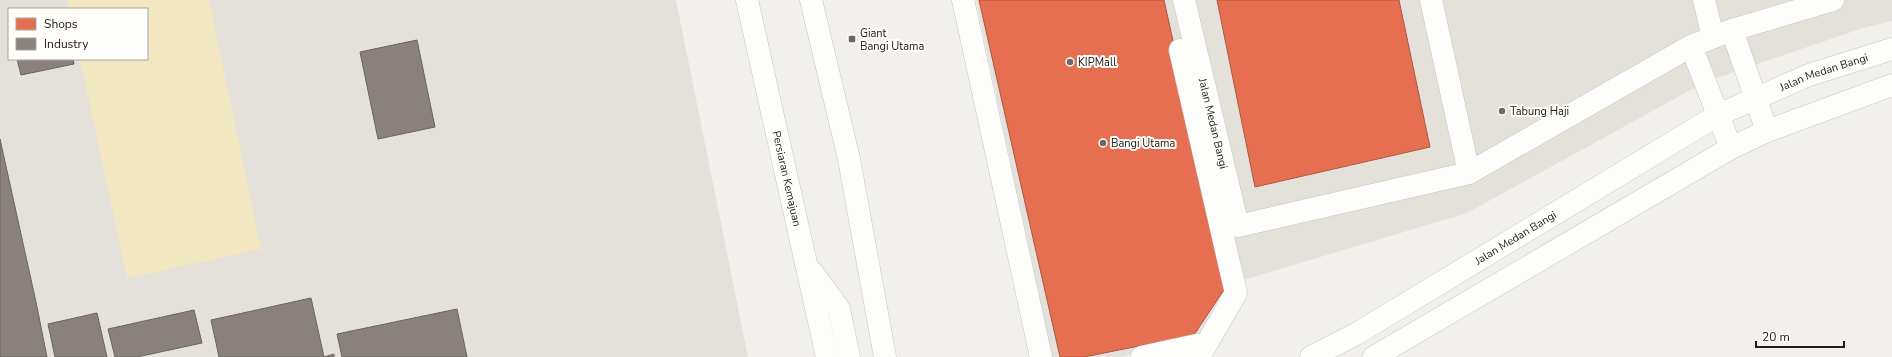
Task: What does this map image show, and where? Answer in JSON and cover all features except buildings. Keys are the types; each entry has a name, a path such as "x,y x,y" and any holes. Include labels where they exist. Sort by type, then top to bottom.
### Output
{"street":[{"name":"Persiaran Kemajuan","path":"747,0 827,357"},
{"path":"811,0 849,159 885,357"},
{"path":"963,0 1041,357"},
{"path":"1142,357 1196,345 1201,352 1236,294 1168,0"},
{"name":"Jalan Medan Bangi","path":"1184,0 1238,226 1469,173 1691,46 1722,33 1833,0"},
{"path":"1430,0 1469,173"},
{"path":"1704,0 1756,98 1767,131"},
{"path":"1691,46 1731,148"},
{"name":"Jalan Medan Bangi","path":"1325,354 1718,115 1809,75 1892,49"},
{"path":"1374,357 1731,148 1767,131 1892,85"},
{"path":"807,266 839,309 849,357"},
{"path":"876,303 901,357"},
{"path":"1356,334 1366,357"}],"shaded area":[{"path":"0,0 676,0 748,357 0,357"},
{"path":"67,0 209,0 261,249 127,278 80,60 148,60 148,8 69,8"},
{"path":"976,0 1892,0 1892,21 1863,28 1705,82 1467,213 1227,285 1229,294 1201,339 1119,357 1052,357"}],"place":[{"name":"Giant Bangi Utama","path":"852,39"},
{"name":"KIPMall","path":"1070,62"},
{"name":"Tabung Haji","path":"1502,111"},
{"name":"Bangi Utama","path":"1103,143"}]}
